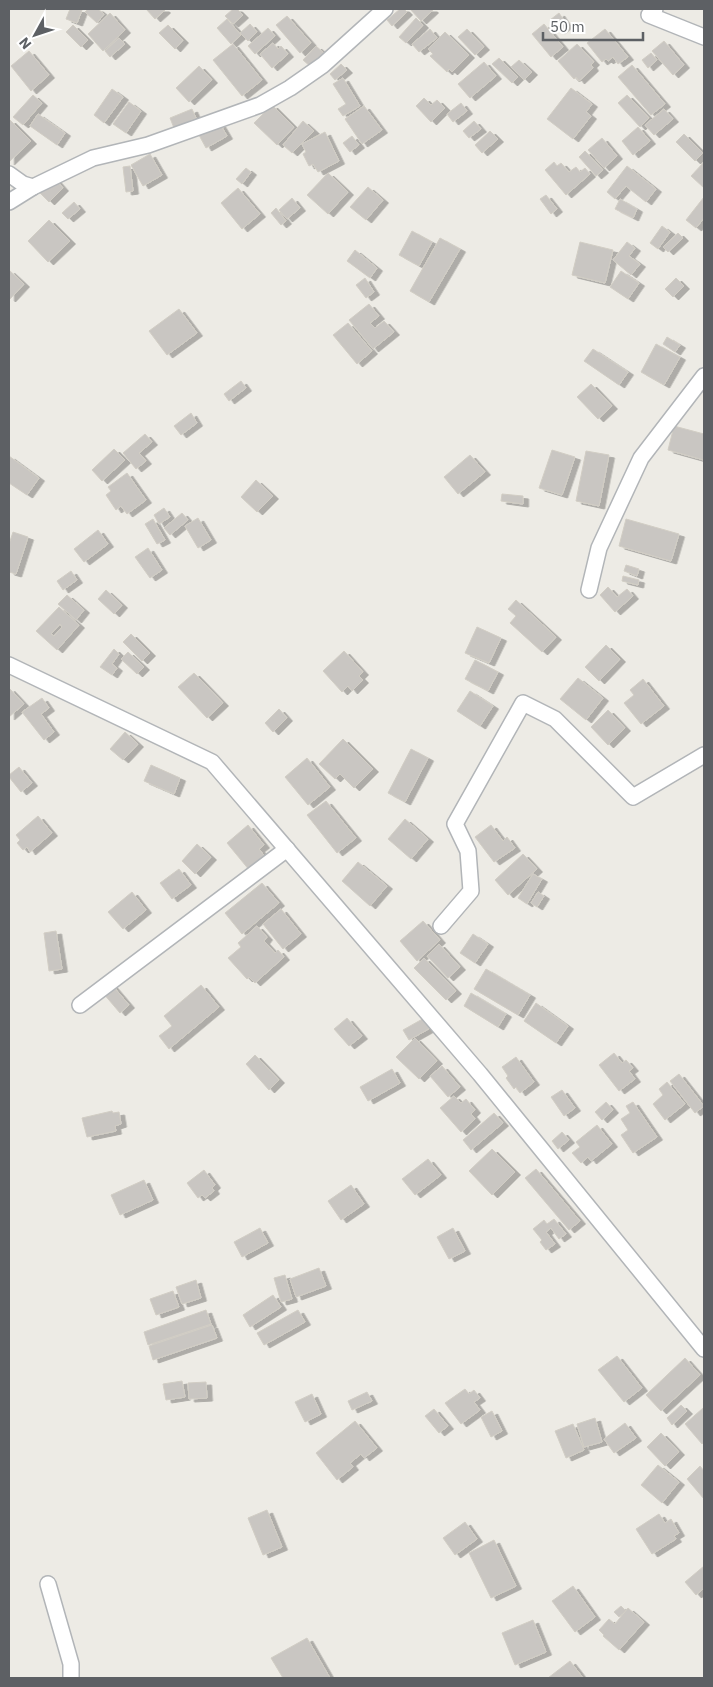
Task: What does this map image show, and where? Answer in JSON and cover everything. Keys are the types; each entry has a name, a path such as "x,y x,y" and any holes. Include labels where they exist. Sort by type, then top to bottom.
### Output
{"street":[{"path":"9,202 34,187 92,158 148,144 260,105 290,88 323,65 385,9"},
{"path":"655,9 649,15 704,37"},
{"path":"9,174 23,184 34,187"},
{"path":"589,590 599,548 641,458 704,376"},
{"path":"9,665 212,762 480,1074 704,1348"},
{"path":"441,926 471,890 468,852 455,824 522,703 555,719 633,797 704,755"},
{"path":"80,1005 287,849"},
{"path":"48,1584 71,1664 71,1678"}],"building":[{"path":"70,9 82,10 77,23 66,19"},
{"path":"88,9 98,9 104,14 97,23 85,12"},
{"path":"146,9 164,9 165,10 155,19"},
{"path":"233,9 237,9 243,15 233,24 225,16"},
{"path":"400,9 404,9 407,12 392,26 387,20"},
{"path":"410,9 432,9 433,10 421,21"},
{"path":"110,13 125,30 103,51 88,34"},
{"path":"559,13 567,25 559,31 550,20"},
{"path":"287,16 311,43 300,53 276,25"},
{"path":"416,18 423,25 406,43 399,37"},
{"path":"227,19 241,35 231,44 217,28"},
{"path":"250,24 257,32 248,41 240,33"},
{"path":"544,24 563,47 551,57 532,34"},
{"path":"73,25 88,40 81,47 66,32"},
{"path":"168,25 183,40 175,49 159,33"},
{"path":"268,28 275,36 255,54 248,46"},
{"path":"430,29 437,38 419,52 412,44"},
{"path":"467,29 484,47 475,55 458,37"},
{"path":"605,29 628,57 618,64 613,57 608,61 606,59 602,62 587,43"},
{"path":"445,32 469,55 452,72 449,69 447,72 430,56 433,54 428,49"},
{"path":"119,38 125,44 110,57 105,51"},
{"path":"664,41 684,65 673,75 652,51"},
{"path":"273,43 278,49 281,46 288,54 272,68 260,54"},
{"path":"233,44 262,80 242,96 213,60"},
{"path":"577,44 594,62 591,65 593,68 579,81 576,77 574,79 558,61"},
{"path":"316,46 324,53 311,67 303,60"},
{"path":"29,51 49,75 31,91 11,66"},
{"path":"651,53 657,60 648,68 642,60"},
{"path":"499,58 518,77 512,83 492,64"},
{"path":"519,60 532,72 524,80 511,67"},
{"path":"484,62 496,76 470,98 458,84"},
{"path":"341,64 347,70 335,80 330,74"},
{"path":"632,65 665,104 651,115 618,77"},
{"path":"199,66 212,80 189,102 176,88"},
{"path":"343,78 360,106 343,116 338,109 346,104 333,84"},
{"path":"571,88 592,104 586,112 591,116 573,139 547,119"},
{"path":"112,89 123,97 104,123 94,115"},
{"path":"33,95 42,103 23,125 13,117"},
{"path":"627,95 649,118 640,127 618,103"},
{"path":"424,98 431,105 437,100 445,108 431,122 416,106"},
{"path":"129,102 141,111 126,133 113,124"},
{"path":"461,103 467,111 453,122 447,114"},
{"path":"272,105 294,127 277,145 254,123"},
{"path":"364,106 382,130 362,144 345,119"},
{"path":"192,109 196,118 174,128 170,118"},
{"path":"664,109 673,119 654,135 645,125"},
{"path":"38,114 65,133 57,145 30,126"},
{"path":"9,121 31,141 9,162"},
{"path":"303,121 314,131 292,153 283,145"},
{"path":"474,121 481,129 469,138 463,131"},
{"path":"220,124 227,136 206,148 199,135"},
{"path":"638,127 650,141 633,155 622,141"},
{"path":"490,131 498,139 482,153 475,145"},
{"path":"325,132 339,161 318,172 313,164 309,166 303,154 306,152 302,144"},
{"path":"684,134 703,153 695,161 676,142"},
{"path":"352,136 359,145 350,152 343,143"},
{"path":"602,138 617,156 604,168 588,150"},
{"path":"585,151 603,170 596,176 579,157"},
{"path":"150,154 162,175 143,186 131,165"},
{"path":"554,162 557,166 561,163 569,172 576,167 580,172 585,168 590,174 566,195 545,170"},
{"path":"704,162 704,188 691,176"},
{"path":"130,166 133,191 126,192 123,167"},
{"path":"627,166 656,189 646,202 626,186 615,199 607,192"},
{"path":"246,168 251,172 242,184 236,179"},
{"path":"328,173 348,192 328,214 307,195"},
{"path":"55,179 63,188 49,202 40,193"},
{"path":"368,187 383,200 366,220 350,207"},
{"path":"238,188 260,214 242,229 221,203"},
{"path":"546,195 557,209 551,214 540,199"},
{"path":"704,197 704,218 696,228 686,220"},
{"path":"292,198 300,208 287,219 279,210"},
{"path":"620,199 637,209 633,218 615,209"},
{"path":"74,202 80,209 68,219 62,213"},
{"path":"276,208 286,221 281,225 271,213"},
{"path":"49,220 70,241 48,262 28,241"},
{"path":"662,226 670,232 658,249 650,243"},
{"path":"412,231 432,242 419,266 399,255"},
{"path":"678,233 683,238 668,252 663,247"},
{"path":"440,238 460,249 429,302 410,291"},
{"path":"580,242 613,250 605,283 572,275"},
{"path":"627,242 635,248 629,256 640,264 631,275 613,260"},
{"path":"355,250 377,268 370,278 347,261"},
{"path":"9,270 24,284 10,299 9,298"},
{"path":"621,271 639,283 628,299 610,287"},
{"path":"365,278 374,292 366,298 356,285"},
{"path":"676,278 684,286 673,297 665,289"},
{"path":"369,304 379,316 370,323 375,328 384,321 394,332 373,349 349,320"},
{"path":"179,309 197,333 167,355 149,331"},
{"path":"348,323 372,351 357,364 333,335"},
{"path":"667,337 680,345 675,352 663,344"},
{"path":"656,344 680,357 664,385 641,372"},
{"path":"593,349 628,372 619,385 584,361"},
{"path":"241,381 246,388 229,401 224,394"},
{"path":"591,384 612,406 598,419 577,397"},
{"path":"191,413 197,423 181,435 174,426"},
{"path":"674,426 704,434 704,460 668,450"},
{"path":"145,434 152,442 139,453 146,461 136,469 123,453"},
{"path":"114,449 125,460 102,481 92,470"},
{"path":"552,450 575,457 562,495 539,488"},
{"path":"586,451 609,455 599,506 576,501"},
{"path":"470,455 485,472 458,494 444,477"},
{"path":"9,456 39,478 27,495 9,483"},
{"path":"127,473 146,500 127,514 121,506 116,510 106,495 111,491 108,487"},
{"path":"256,480 273,496 257,512 241,497"},
{"path":"502,494 523,496 523,504 501,501"},
{"path":"164,508 170,517 159,524 154,515"},
{"path":"182,513 188,520 170,535 164,528"},
{"path":"198,518 211,540 198,548 185,526"},
{"path":"153,519 165,540 157,544 145,524"},
{"path":"626,519 679,534 671,561 619,546"},
{"path":"98,530 108,544 84,562 74,549"},
{"path":"13,532 28,537 16,574 9,572 9,544"},
{"path":"148,548 162,570 150,578 135,557"},
{"path":"626,565 639,569 637,576 624,571"},
{"path":"71,571 77,580 63,590 57,581"},
{"path":"623,576 639,580 638,585 622,581"},
{"path":"608,587 617,597 627,589 633,596 615,612 600,595"},
{"path":"106,590 122,605 114,614 98,599"},
{"path":"67,595 84,610 76,620 58,604"},
{"path":"516,600 556,637 542,652 510,623 516,616 508,609"},
{"path":"59,607 79,625 57,650 36,631","holes":["60,624 62,627 54,636 51,634"]},
{"path":"477,627 501,638 489,663 465,653"},
{"path":"131,634 150,653 142,661 123,642"},
{"path":"606,645 620,659 599,681 585,667"},
{"path":"114,649 119,654 112,664 117,668 112,675 100,667"},
{"path":"344,651 363,672 359,676 363,680 352,691 348,686 342,692 323,671"},
{"path":"128,652 144,667 137,674 121,659"},
{"path":"475,660 498,672 488,691 465,679"},
{"path":"194,673 223,703 207,718 178,687"},
{"path":"578,678 603,698 586,720 560,699"},
{"path":"643,679 664,706 641,724 624,703 634,695 630,690"},
{"path":"9,688 24,704 9,717"},
{"path":"470,691 493,706 480,726 457,711"},
{"path":"42,698 49,708 41,714 54,732 44,740 22,712"},
{"path":"279,709 287,718 273,732 265,723"},
{"path":"608,710 625,728 608,745 591,727"},
{"path":"125,732 138,744 123,760 110,749"},
{"path":"343,739 373,769 354,788 340,774 335,779 319,764"},
{"path":"411,749 428,758 405,802 388,793"},
{"path":"307,758 330,787 308,805 285,777"},
{"path":"151,765 180,778 174,794 144,781"},
{"path":"19,767 32,783 21,792 9,777"},
{"path":"326,801 356,838 337,853 307,815"},
{"path":"38,816 52,833 30,852 27,847 23,850 17,843 20,840 16,835"},
{"path":"405,819 428,839 411,859 388,839"},
{"path":"248,825 264,845 259,849 266,858 250,871 227,843"},
{"path":"491,825 503,841 507,837 515,848 494,862 475,837"},
{"path":"197,844 211,857 195,874 182,861"},
{"path":"523,854 537,869 508,895 495,880"},
{"path":"358,862 387,886 370,906 342,881"},
{"path":"179,869 191,885 172,899 160,883"},
{"path":"533,874 542,879 527,904 518,898"},
{"path":"262,883 279,903 242,934 225,913"},
{"path":"132,892 146,910 123,929 108,912"},
{"path":"538,892 544,896 537,907 531,903"},
{"path":"281,909 301,934 283,949 263,924"},
{"path":"423,921 440,940 417,961 400,941"},
{"path":"257,926 267,937 264,941 275,953 278,950 284,957 255,983 249,977 247,979 228,958 241,947 238,943"},
{"path":"56,931 62,969 49,971 44,933"},
{"path":"473,934 488,944 475,963 460,953"},
{"path":"439,944 460,967 448,978 427,956"},
{"path":"424,958 456,991 446,1000 414,968"},
{"path":"486,969 530,995 518,1015 474,989"},
{"path":"112,985 129,1005 120,1013 103,993"},
{"path":"201,985 219,1007 169,1049 159,1036 172,1026 164,1016"},
{"path":"471,993 506,1014 498,1027 464,1006"},
{"path":"536,1003 568,1026 556,1043 524,1021"},
{"path":"426,1017 432,1027 409,1040 403,1030"},
{"path":"347,1018 362,1036 349,1046 334,1029"},
{"path":"415,1038 437,1061 419,1079 396,1057"},
{"path":"614,1053 622,1063 626,1060 633,1068 629,1071 635,1079 619,1091 599,1065"},
{"path":"255,1055 279,1080 269,1090 246,1064"},
{"path":"516,1057 534,1082 520,1093 516,1087 514,1089 506,1078 508,1076 502,1067"},
{"path":"442,1066 460,1087 448,1097 430,1076"},
{"path":"392,1069 400,1083 368,1101 360,1087"},
{"path":"679,1074 704,1106 695,1113 670,1081"},
{"path":"667,1082 685,1104 665,1120 653,1104 663,1095 659,1089"},
{"path":"562,1090 575,1108 564,1116 551,1097"},
{"path":"454,1096 461,1103 466,1099 475,1110 471,1114 475,1119 461,1132 440,1108"},
{"path":"606,1102 613,1110 602,1120 595,1112"},
{"path":"633,1102 657,1137 633,1153 621,1135 628,1130 621,1119 630,1113 626,1106"},
{"path":"112,1111 113,1113 119,1112 121,1124 115,1126 116,1131 87,1137 82,1118"},
{"path":"494,1113 503,1123 471,1150 463,1140"},
{"path":"597,1125 612,1144 591,1161 588,1157 581,1163 572,1153 580,1147 576,1142"},
{"path":"562,1132 569,1140 558,1149 552,1141"},
{"path":"492,1149 515,1172 492,1195 469,1171"},
{"path":"428,1159 441,1175 415,1195 402,1179"},
{"path":"536,1169 580,1221 569,1230 525,1178"},
{"path":"204,1170 215,1185 212,1188 214,1191 205,1198 202,1195 198,1198 187,1183"},
{"path":"144,1180 153,1200 120,1215 111,1195"},
{"path":"351,1185 364,1204 341,1220 328,1201"},
{"path":"554,1219 566,1234 559,1239 551,1228 546,1232 555,1244 546,1250 540,1242 542,1240 533,1229 544,1220 547,1224"},
{"path":"260,1228 268,1243 242,1257 234,1242"},
{"path":"453,1228 465,1251 449,1259 437,1237"},
{"path":"319,1268 326,1286 296,1297 290,1279"},
{"path":"285,1275 292,1299 281,1302 274,1278"},
{"path":"196,1280 201,1298 182,1304 176,1287"},
{"path":"173,1291 179,1307 156,1315 150,1299"},
{"path":"273,1295 281,1307 250,1327 243,1315"},
{"path":"206,1310 211,1324 148,1345 144,1332"},
{"path":"298,1310 305,1322 264,1345 257,1333"},
{"path":"212,1325 217,1338 153,1360 149,1346"},
{"path":"617,1356 642,1388 624,1402 598,1370"},
{"path":"685,1358 700,1375 661,1411 646,1395"},
{"path":"182,1381 185,1397 166,1400 163,1384"},
{"path":"206,1382 207,1398 189,1399 188,1383"},
{"path":"465,1389 469,1394 474,1390 480,1398 474,1402 480,1410 461,1424 445,1403"},
{"path":"367,1392 372,1401 352,1410 348,1401"},
{"path":"312,1394 321,1414 305,1422 295,1402"},
{"path":"681,1405 687,1411 672,1425 667,1418"},
{"path":"703,1408 704,1442 702,1444 685,1424"},
{"path":"434,1409 448,1426 439,1433 425,1416"},
{"path":"492,1411 502,1431 491,1437 481,1417"},
{"path":"595,1418 602,1442 584,1447 577,1424"},
{"path":"355,1421 377,1448 364,1458 361,1454 350,1463 353,1467 337,1480 316,1453"},
{"path":"625,1423 636,1438 614,1453 604,1439"},
{"path":"573,1424 584,1450 566,1458 555,1431"},
{"path":"661,1433 679,1452 665,1466 647,1447"},
{"path":"658,1465 679,1482 662,1503 641,1485"},
{"path":"700,1466 704,1471 704,1499 687,1479"},
{"path":"267,1510 282,1547 263,1555 248,1518"},
{"path":"659,1514 665,1523 671,1519 679,1533 674,1536 676,1539 652,1554 636,1529"},
{"path":"465,1522 477,1539 455,1555 443,1538"},
{"path":"494,1540 516,1586 491,1598 469,1553"},
{"path":"704,1566 704,1588 696,1595 685,1582"},
{"path":"573,1586 595,1617 575,1632 552,1601"},
{"path":"621,1606 626,1611 619,1617 614,1612"},
{"path":"628,1608 644,1622 619,1650 599,1630 609,1619 615,1624"},
{"path":"533,1620 546,1652 515,1665 502,1633"},
{"path":"307,1638 330,1678 283,1678 271,1658"},
{"path":"570,1661 583,1678 548,1678"}]}
